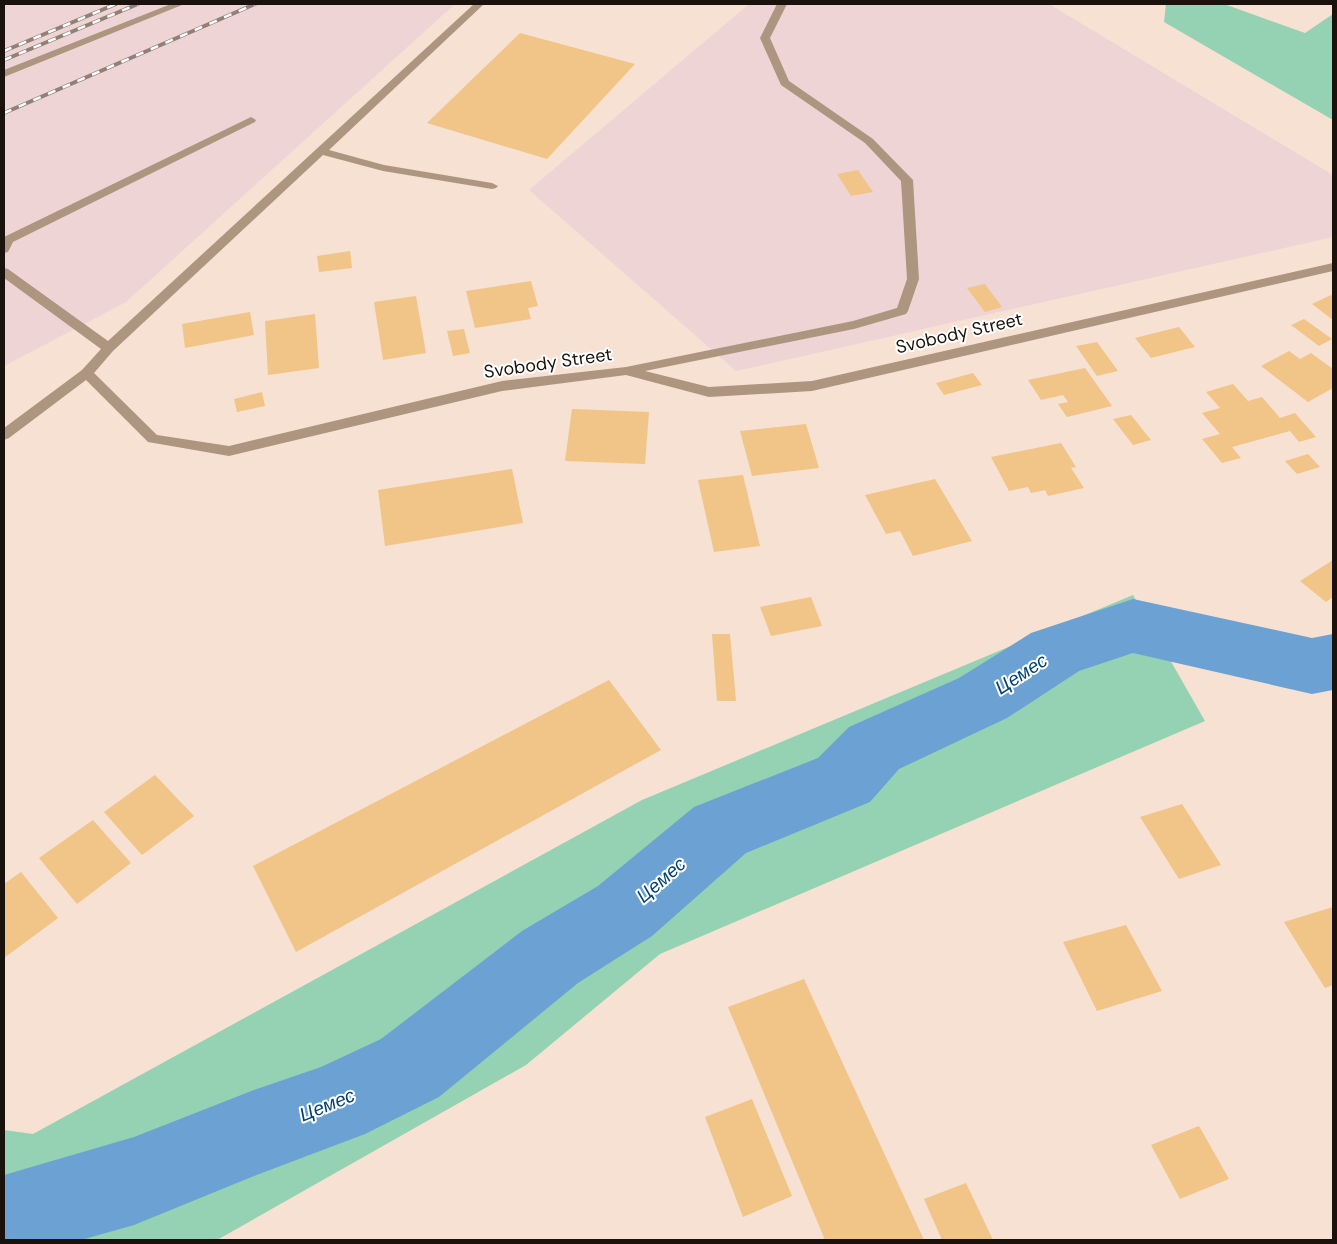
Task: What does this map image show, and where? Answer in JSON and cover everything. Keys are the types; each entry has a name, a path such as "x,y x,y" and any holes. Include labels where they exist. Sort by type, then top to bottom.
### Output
{"street":[{"path":"4,435 87,373 109,348 479,4"},
{"path":"626,371 854,325 902,311 912,279 907,180 869,141 786,83 765,38 782,4"},
{"path":"4,74 177,5"},
{"path":"4,249 8,240 251,120"},
{"path":"321,151 383,168 492,186"},
{"name":"Svobody Street","path":"87,373 153,440 229,451 502,386 626,371 709,392 812,386 1333,267"},
{"path":"4,272 109,348"}],"shaded area":[{"path":"4,4 455,4 126,302 4,366"},
{"path":"749,4 1049,4 1333,175 1333,237 736,371 529,190"}],"green space":[{"path":"1166,4 1224,4 1305,33 1333,14 1333,120 1164,22"},
{"path":"1133,595 1205,721 660,954 526,1065 217,1240 4,1240 4,1130 33,1134 642,800"}],"building":[{"path":"520,33 635,64 547,159 427,123"},
{"path":"858,170 873,192 851,196 837,174"},
{"path":"350,251 352,268 319,272 317,256"},
{"path":"531,281 538,306 528,308 531,319 475,328 466,291"},
{"path":"985,284 1002,307 985,312 967,288"},
{"path":"1331,295 1333,297 1333,320 1312,304"},
{"path":"416,296 426,353 383,360 374,302"},
{"path":"250,312 254,335 185,348 182,324"},
{"path":"315,314 319,368 268,375 265,321"},
{"path":"1304,319 1332,339 1319,346 1291,325"},
{"path":"1179,327 1195,347 1151,358 1135,338"},
{"path":"464,329 470,353 453,356 447,331"},
{"path":"1097,342 1118,371 1097,376 1076,346"},
{"path":"1289,351 1300,359 1311,353 1333,369 1333,388 1308,402 1261,366"},
{"path":"1085,368 1112,406 1067,417 1058,404 1068,402 1063,395 1041,400 1028,380"},
{"path":"973,373 982,385 944,395 936,383"},
{"path":"1233,384 1248,401 1262,397 1280,418 1295,413 1316,437 1299,442 1290,431 1232,447 1241,458 1222,463 1202,439 1220,434 1202,413 1220,408 1206,392"},
{"path":"262,392 265,406 237,412 234,399"},
{"path":"572,409 649,412 645,464 565,461"},
{"path":"1131,415 1151,440 1133,445 1113,419"},
{"path":"806,424 819,468 752,476 740,431"},
{"path":"1061,443 1076,467 1071,468 1084,488 1048,496 1045,490 1031,493 1028,487 1009,491 991,457"},
{"path":"1308,454 1320,467 1297,474 1285,461"},
{"path":"512,469 523,523 385,546 378,490"},
{"path":"743,475 760,546 714,552 698,480"},
{"path":"935,479 972,541 913,556 900,531 886,534 865,495"},
{"path":"1333,560 1333,597 1326,602 1300,581"},
{"path":"811,597 822,626 771,636 760,607"},
{"path":"712,634 730,634 736,701 717,701"},
{"path":"609,680 661,750 296,952 253,866"},
{"path":"155,775 194,816 142,855 104,812"},
{"path":"1182,804 1221,865 1179,879 1140,817"},
{"path":"93,820 131,863 77,904 39,858"},
{"path":"21,872 58,918 4,958 4,884"},
{"path":"1333,907 1333,985 1325,988 1284,922"},
{"path":"1126,925 1162,991 1097,1011 1063,942"},
{"path":"804,979 924,1240 825,1240 728,1007"},
{"path":"752,1099 792,1196 743,1217 705,1117"},
{"path":"1199,1126 1229,1179 1180,1199 1151,1145"},
{"path":"966,1183 993,1240 942,1240 924,1199"}],"waterway":[{"name":"Цемес","path":"4,1219 134,1181 254,1133 335,1104 410,1068 550,957 625,911 720,830 844,780 874,748 983,698 1055,652 1133,626 1312,666 1333,662"}],"railway":[{"path":"4,51 116,4"},
{"path":"4,60 138,4"},
{"path":"4,113 255,4"}]}
